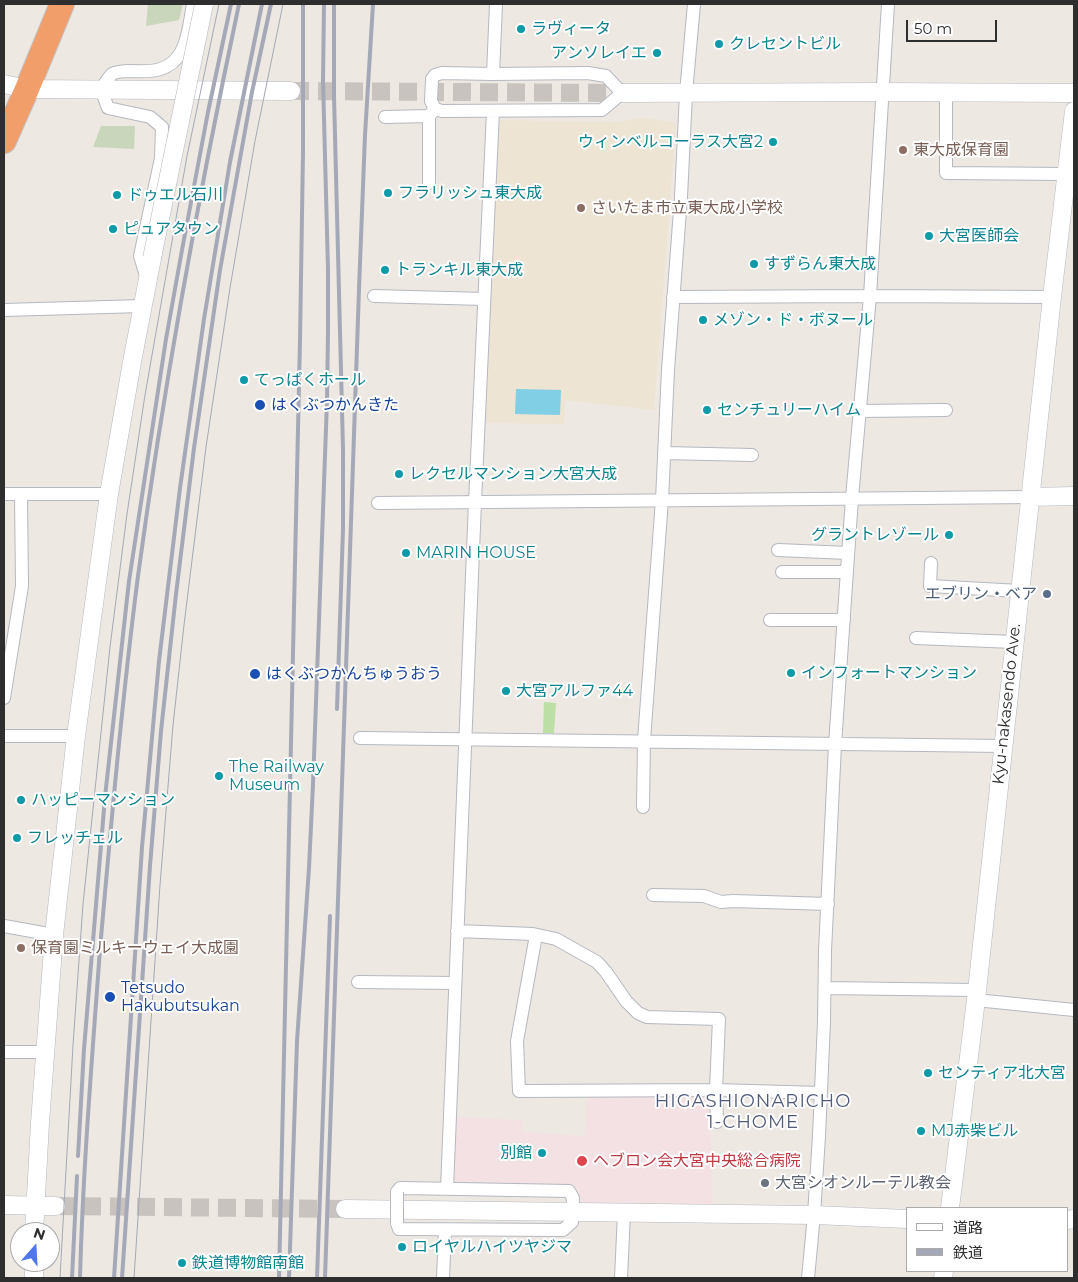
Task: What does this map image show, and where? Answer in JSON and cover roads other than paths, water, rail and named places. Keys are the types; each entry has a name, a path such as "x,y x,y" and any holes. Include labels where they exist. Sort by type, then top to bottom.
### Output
{"highway":[{"path":"4,141 62,4"}],"street":[{"path":"101,90 111,75 116,72 164,70 174,62 185,43 193,4"},
{"path":"34,1222 54,935 76,736 109,494 142,306 204,4"},
{"path":"493,74 496,4"},
{"path":"643,807 644,740 662,500 686,93 694,4"},
{"path":"808,1278 814,1215 821,1093 835,745 852,498 870,296 888,4"},
{"path":"428,183 432,79 435,75 442,73 588,73 606,76 622,93"},
{"path":"4,84 27,89 291,91"},
{"path":"101,90 108,108 150,117 162,127 161,158 140,256 147,282"},
{"path":"946,92 946,172 1066,174"},
{"path":"386,117 442,111 602,110 622,93 1074,93"},
{"path":"447,1189 493,111"},
{"name":"Kyu-nakasendo Ave.","path":"950,1207 976,995 1074,111"},
{"path":"374,296 484,299"},
{"path":"673,297 1052,297"},
{"path":"4,310 142,306"},
{"path":"860,411 946,410"},
{"path":"664,453 752,455"},
{"path":"4,494 109,494"},
{"path":"4,698 7,653 22,586 21,495"},
{"path":"378,503 1074,496"},
{"path":"778,550 848,553"},
{"path":"931,564 930,586 1020,591"},
{"path":"782,572 847,572"},
{"path":"770,620 844,620"},
{"path":"916,638 1014,642"},
{"path":"4,736 76,736"},
{"path":"360,738 644,740 835,745 1003,746"},
{"path":"653,895 704,896 721,902 828,904"},
{"path":"4,926 54,935"},
{"path":"457,931 536,935 556,939 597,962 626,1001 638,1013 647,1017 719,1019 716,1090 717,1122"},
{"path":"536,935 517,1040 519,1091 716,1090 821,1093"},
{"path":"358,982 455,983"},
{"path":"825,988 976,995 1074,1010"},
{"path":"4,1052 46,1052"},
{"path":"400,1188 447,1189 569,1191 573,1198 572,1222 563,1230 399,1228 397,1223 397,1192 400,1188"},
{"path":"4,1205 56,1206"},
{"path":"345,1208 814,1215 906,1219"},
{"path":"621,1278 624,1213"},
{"path":"443,1278 445,1230"}],"water":[{"path":"516,389 561,390 560,415 515,414"}],"tunnel":[{"path":"291,91 622,93"},
{"path":"56,1206 345,1209"}],"tram line":[{"path":"60,1278 83,904 110,647 145,395 187,156 219,4"},
{"path":"134,1278 160,885 173,725 184,625 206,447 230,288 255,141 283,4"}],"railway":[{"path":"78,1156 84,1049 105,797 129,581 166,339 208,112 231,4"},
{"path":"80,1278 100,949 132,623 148,504 183,289 239,4"},
{"path":"114,1278 142,847 159,661 180,488 204,319 230,162 262,4"},
{"path":"122,1278 150,866 161,731 176,594 194,448 220,270 252,92 271,4"},
{"path":"279,1278 300,340 303,4"},
{"path":"289,1278 297,1041 313,784 327,401 328,269 323,81 324,4"},
{"path":"334,4 334,96 343,449 343,529 337,709"},
{"path":"325,1278 359,289 365,135 373,4"},
{"path":"317,1278 330,916"},
{"path":"72,1278 77,1176"}],"place":[{"name":"ラヴィータ","path":"521,29"},
{"name":"クレセントビル","path":"719,44"},
{"name":"アンソレイエ","path":"657,53"},
{"name":"ウィンベルコーラス大宮2","path":"773,142"},
{"name":"東大成保育園","path":"903,150"},
{"name":"フラリッシュ東大成","path":"388,193"},
{"name":"ドゥエル石川","path":"117,195"},
{"name":"さいたま市立東大成小学校","path":"581,208"},
{"name":"ピュアタウン","path":"113,229"},
{"name":"大宮医師会","path":"929,236"},
{"name":"すずらん東大成","path":"754,264"},
{"name":"トランキル東大成","path":"385,270"},
{"name":"メゾン・ド・ボヌール","path":"703,320"},
{"name":"てっぱくホール","path":"244,380"},
{"name":"はくぶつかんきた","path":"260,405"},
{"name":"センチュリーハイム","path":"707,410"},
{"name":"レクセルマンション大宮大成","path":"399,474"},
{"name":"グラントレゾール","path":"949,535"},
{"name":"MARIN HOUSE","path":"406,553"},
{"name":"エブリン・ベア","path":"1047,594"},
{"name":"インフォートマンション","path":"791,673"},
{"name":"はくぶつかんちゅうおう","path":"255,674"},
{"name":"大宮アルファ44","path":"506,691"},
{"name":"The Railway Museum","path":"219,776"},
{"name":"ハッピーマンション","path":"21,800"},
{"name":"フレッチェル","path":"17,838"},
{"name":"保育園ミルキーウェイ大成園","path":"21,948"},
{"name":"Tetsudo Hakubutsukan","path":"110,997"},
{"name":"センティア北大宮","path":"928,1073"},
{"name":"MJ赤柴ビル","path":"921,1131"},
{"name":"別館","path":"542,1153"},
{"name":"ヘブロン会大宮中央総合病院","path":"582,1161"},
{"name":"大宮シオンルーテル教会","path":"765,1183"},
{"name":"ロイヤルハイツヤジマ","path":"402,1247"},
{"name":"鉄道博物館南館","path":"182,1263"}],"district":[{"name":"HIGASHIONARICHO 1-CHOME","path":"753,1112"}]}
